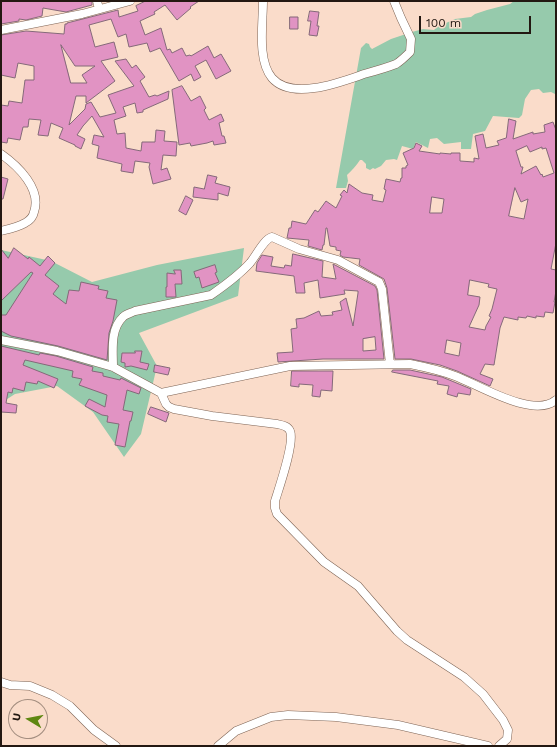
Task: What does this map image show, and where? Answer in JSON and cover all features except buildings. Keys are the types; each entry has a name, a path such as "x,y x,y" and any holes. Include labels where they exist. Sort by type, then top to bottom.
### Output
{"street":[{"path":"1,30 82,14 98,5 130,1"},
{"path":"263,1 263,59 266,68 272,79 284,87 310,89 332,84 398,63 410,52 411,39 394,1"},
{"path":"1,154 12,163 31,186 36,197 36,206 33,216 26,223 1,230"},
{"path":"113,367 114,333 124,316 135,311 211,295 249,264 267,240 272,237 299,249 338,260 379,282 382,288 390,364"},
{"path":"1,340 57,351 113,367 161,393 166,404 174,409 212,416 277,424 287,427 291,435 290,451 275,501 277,514 324,562 358,586 402,636 464,677 483,694 503,720 508,730 507,740 499,746"},
{"path":"161,393 290,366 410,364 428,367 453,375 497,395 531,405 547,405 556,400"},
{"path":"1,682 10,685 30,686 52,695 70,706 94,730 116,746"},
{"path":"218,746 236,730 272,717 288,715 336,717 398,726 441,734 488,746"}],"green space":[{"path":"514,1 556,1 556,97 555,94 551,92 543,93 539,89 531,90 525,99 522,115 519,118 493,116 485,131 473,134 471,149 461,149 461,142 444,144 437,138 430,139 428,148 416,142 413,149 402,146 397,160 386,160 381,166 375,169 373,168 370,170 366,168 366,164 360,160 347,175 348,181 346,188 336,188 361,48 366,43 369,44 372,49 391,39 412,32 423,29 434,30 437,27 455,19 471,17 487,10 510,4"},
{"path":"244,248 238,296 139,333 157,366 141,434 124,457 93,412 57,386 15,394 1,403 1,250 51,261 92,282 157,265"}]}
